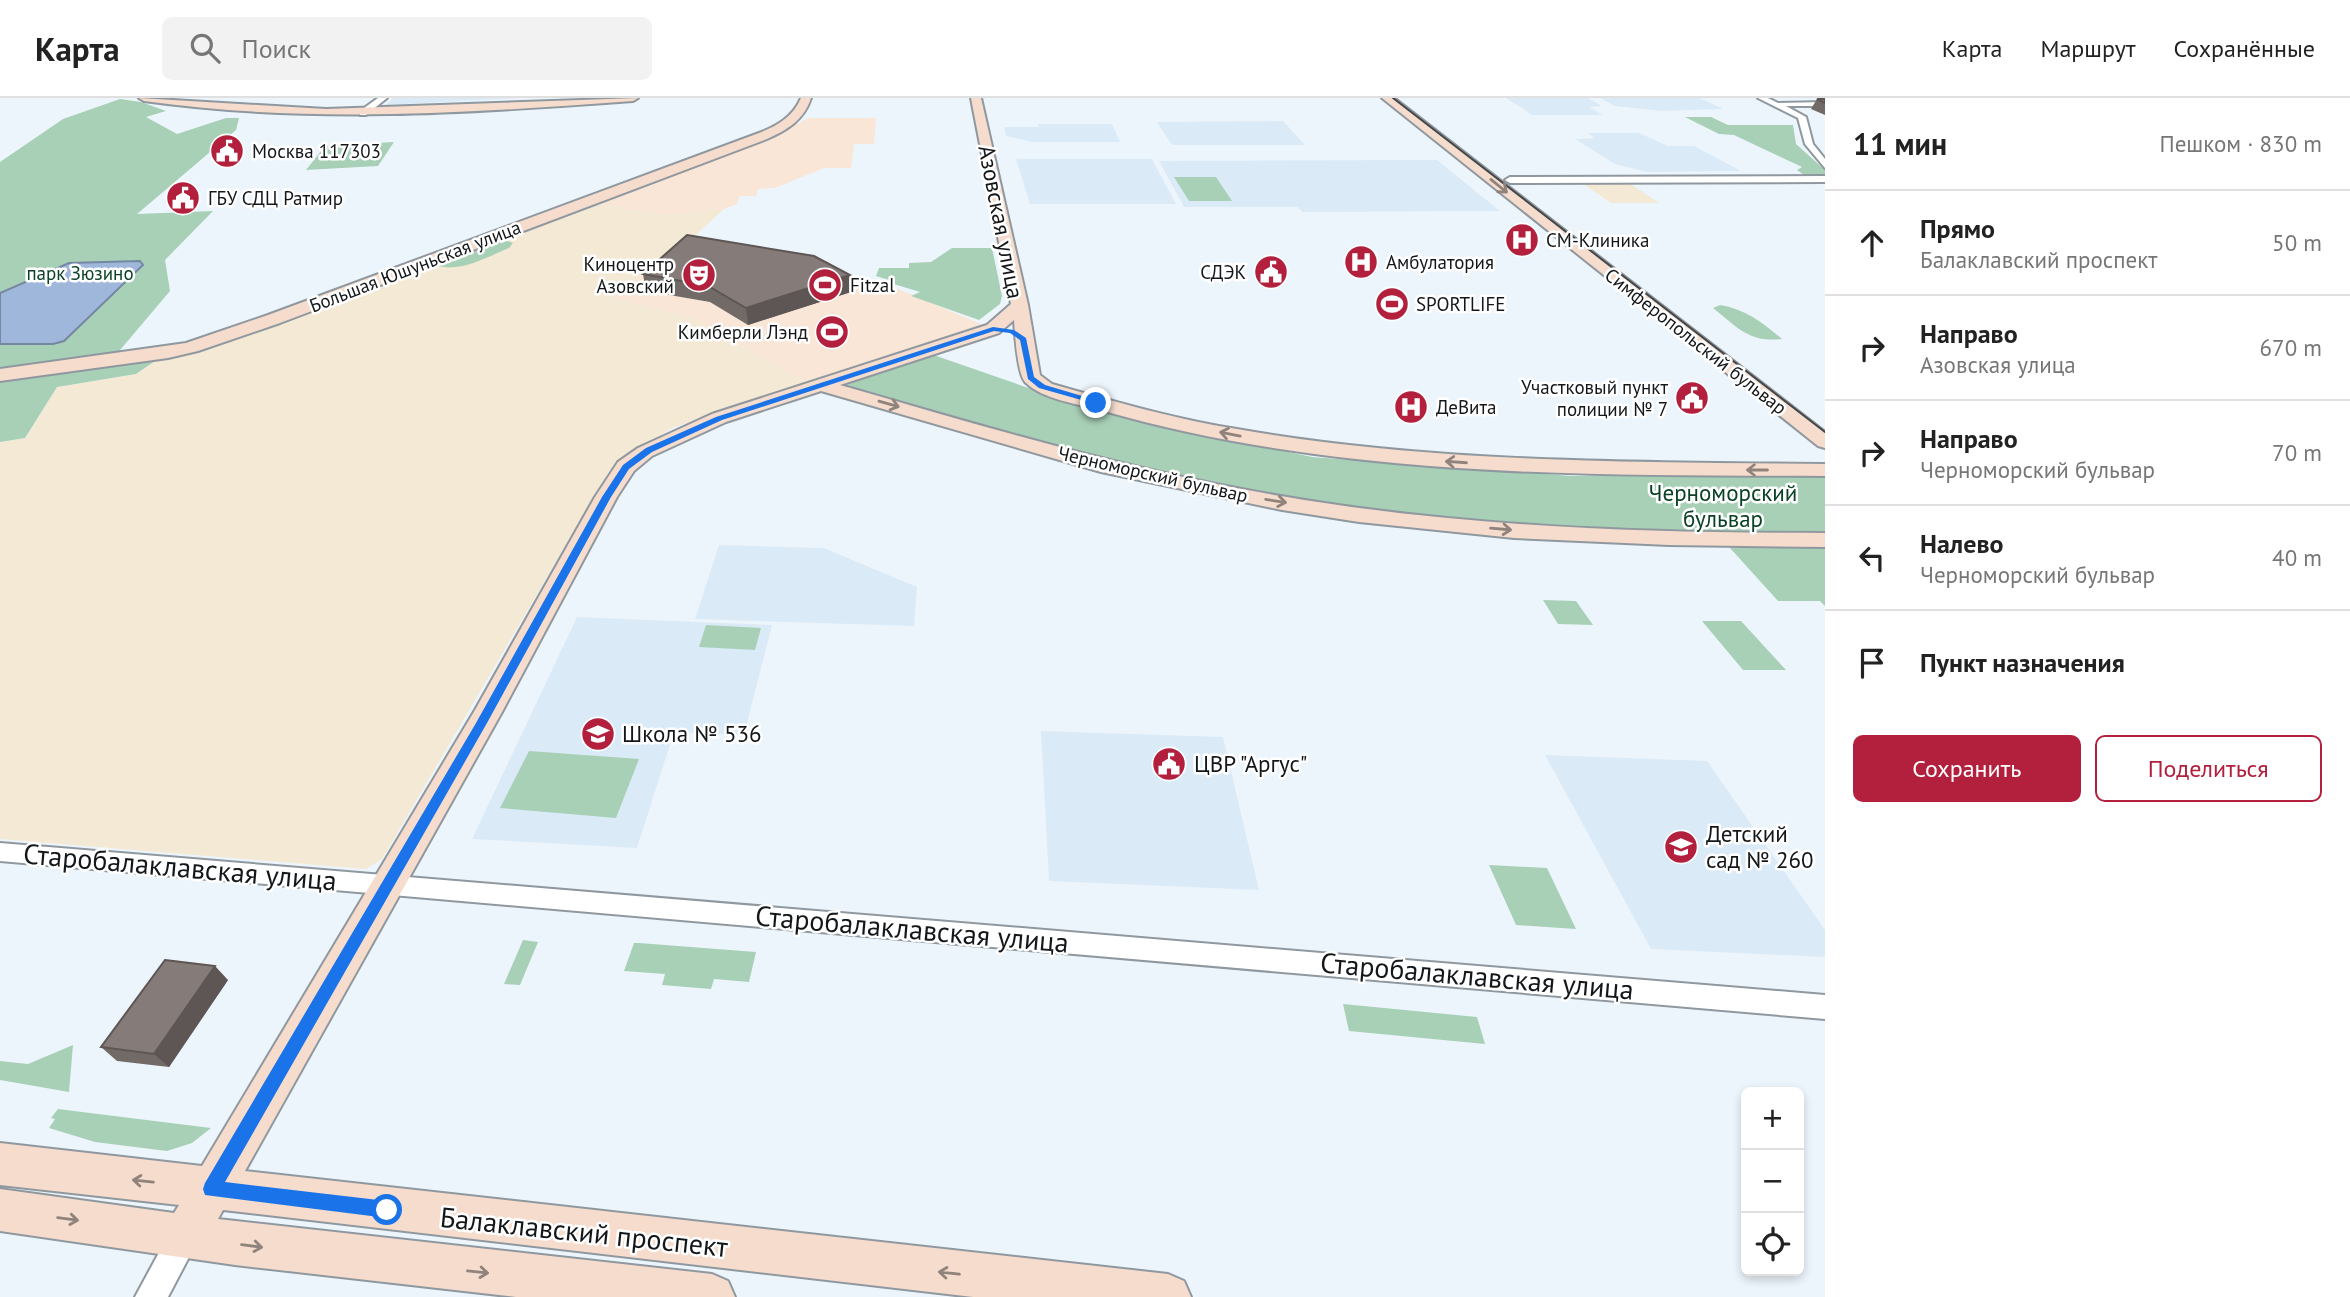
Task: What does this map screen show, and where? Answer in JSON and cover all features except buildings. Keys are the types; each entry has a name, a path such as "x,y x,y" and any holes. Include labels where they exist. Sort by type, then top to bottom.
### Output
{"street":[{"path":"144,98 239,108 366,111 460,110 633,98"},
{"path":"172,98 366,111 585,98"},
{"path":"366,111 383,98"},
{"name":"Большая Юшуньская улица","path":"0,375 168,353 235,333 763,136 793,120 806,98"},
{"name":"Азовская улица","path":"151,1297 488,712 606,497 626,467 649,450 719,418 993,329 1020,305 976,98"},
{"name":"Симферопольский бульвар","path":"1387,98 1825,442"},
{"name":"Симферопольский бульвар","path":"1404,98 1796,397"},
{"path":"1762,98 1802,117 1809,144 1825,165"},
{"path":"1775,104 1825,104"},
{"path":"1510,180 1825,179"},
{"path":"1534,214 1557,215"},
{"path":"1020,305 1031,377 1045,388 1176,423 1284,445 1426,460 1552,468 1825,470"},
{"path":"993,329 1012,331 1024,339"},
{"name":"Черноморский бульвар","path":"823,386 1058,453 1205,489 1374,517 1562,535 1825,540"},
{"name":"Старобалаклавская улица","path":"0,852 386,887 405,886 1825,1007"},
{"name":"Балаклавский проспект","path":"0,1164 1167,1297"},
{"name":"Балаклавский проспект","path":"0,1210 356,1258 712,1297"}],"shaded area":[{"path":"393,98 520,98 386,105"},
{"path":"1506,98 1588,98 1602,106 1589,107 1603,115 1532,115"},
{"path":"1600,98 1700,98 1723,109 1662,111 1615,106"},
{"path":"808,118 876,118 874,144 854,144 851,168 824,168 775,188 758,189 756,196 740,196 737,204 724,209 660,216 597,203 771,138"},
{"path":"1283,121 1305,145 1172,145 1157,122"},
{"path":"1038,124 1112,124 1120,142 1032,142 1006,136 1004,127 1039,127"},
{"path":"1587,133 1639,133 1668,146 1694,146 1741,171 1647,172 1615,164 1575,139 1595,138"},
{"path":"1016,159 1152,159 1176,204 1030,204"},
{"path":"1437,160 1500,211 1302,212 1298,207 1184,207 1159,161"},
{"path":"1579,181 1626,181 1659,203 1611,203"},
{"path":"597,203 660,216 724,209 699,232 611,298 692,318 807,383 672,428 609,471 382,859 366,869 0,839 0,442 25,438 57,387 136,374 155,361 217,344"},
{"path":"687,241 828,270 863,282 884,283 983,325 807,383 692,318 611,298"},
{"path":"719,545 824,548 917,587 914,626 695,619"},
{"name":"Школа № 536","path":"577,617 772,625 744,735 674,732 637,848 472,839"},
{"path":"1041,731 1223,737 1259,890 1049,881"},
{"name":"Детский сад № 260","path":"1545,755 1707,761 1825,930 1825,957 1651,949"}],"green space":[{"name":"парк Зюзино","path":"120,99 141,102 166,111 146,117 177,134 226,118 239,118 236,130 137,214 213,211 165,260 170,291 115,356 0,372 0,162 63,119"},
{"path":"1685,117 1711,117 1728,125 1793,125 1796,144 1825,170 1825,177 1804,175 1797,170 1802,167 1734,135 1719,134"},
{"path":"394,142 378,166 306,170 325,146"},
{"path":"1174,177 1216,177 1232,201 1189,201"},
{"path":"505,240 513,243 509,248 483,259 456,267 438,266"},
{"path":"952,248 992,248 1002,296 1000,304 979,320 911,296 920,292 876,276 879,268 909,268 909,263 931,262"},
{"path":"1720,305 1753,317 1782,339 1761,339 1744,332 1713,308"},
{"name":"Черноморский бульвар","path":"925,352 1040,392 1175,428 1312,457 1572,476 1825,475 1825,535 1559,530 1371,513 1206,486 1060,451 845,386"},
{"path":"155,361 136,374 57,387 25,438 0,442 0,381"},
{"path":"1730,548 1825,548 1825,606 1820,601 1778,601"},
{"path":"1543,600 1576,601 1593,625 1558,624"},
{"path":"1702,621 1741,621 1786,670 1743,670"},
{"path":"706,625 761,628 755,650 699,647"},
{"path":"529,751 639,759 616,818 500,808"},
{"path":"1489,865 1547,868 1576,929 1516,925"},
{"path":"523,940 538,942 520,985 504,984"},
{"path":"634,943 756,952 749,982 714,979 711,989 662,985 665,974 624,971"},
{"path":"1343,1004 1477,1017 1485,1044 1349,1031"},
{"path":"73,1045 69,1092 0,1080 0,1061 28,1064"},
{"path":"58,1109 211,1128 192,1143 167,1151 95,1142 49,1128 55,1119 51,1118"}],"water":[{"path":"140,261 143,265 64,341 53,344 0,344 0,293 69,263"}],"tram line":[{"path":"1393,98 1825,432"}],"place":[{"name":"Москва 117303","path":"227,151"},
{"name":"ГБУ СДЦ Ратмир","path":"183,198"},
{"name":"СМ-Клиника","path":"1522,240"},
{"name":"Амбулатория","path":"1361,262"},
{"name":"СДЭК","path":"1271,272"},
{"name":"Киноцентр Азовский","path":"699,275"},
{"name":"Fitzal","path":"825,285"},
{"name":"SPORTLIFE","path":"1392,304"},
{"name":"Кимберли Лэнд","path":"832,332"},
{"name":"Участковый пункт полиции № 7","path":"1692,398"},
{"name":"ДеВита","path":"1411,407"},
{"name":"Школа № 536","path":"598,734"},
{"name":"ЦВР \"Аргус\"","path":"1169,764"},
{"name":"Детский сад № 260","path":"1681,847"}],"route":[{"path":"387,1210 211,1189 481,723 606,497 626,467 645,452 719,418 993,329 1012,331 1024,339 1031,377 1042,386 1096,403"}]}
